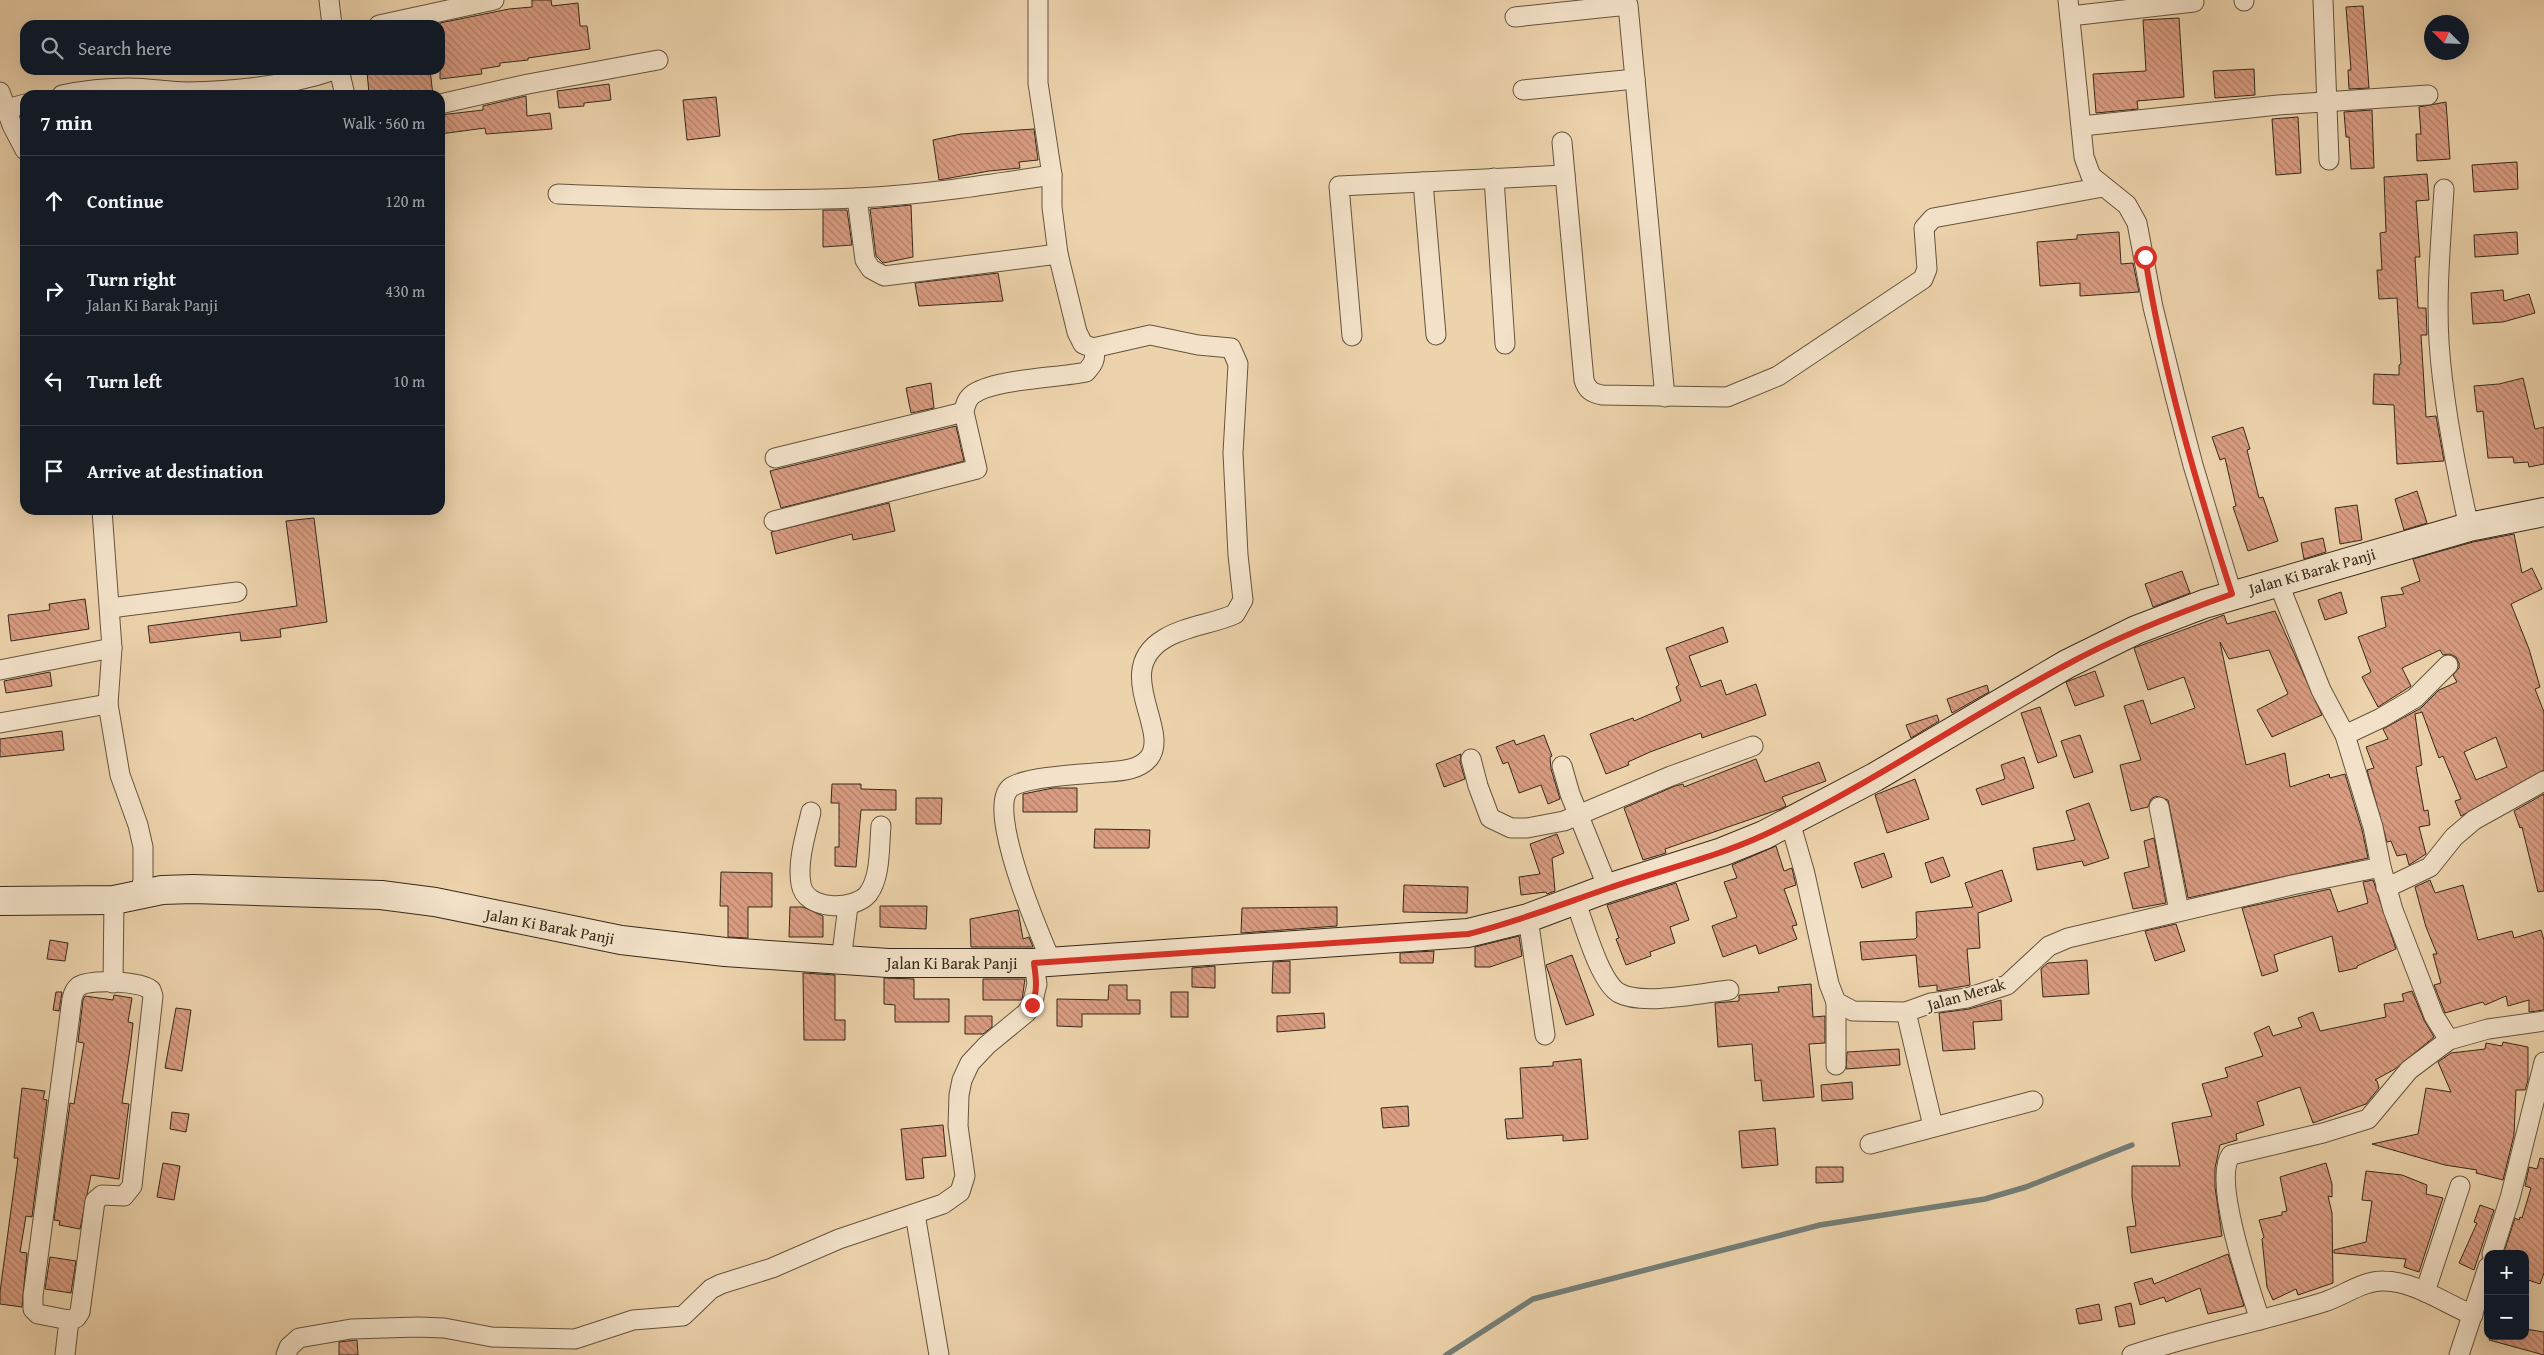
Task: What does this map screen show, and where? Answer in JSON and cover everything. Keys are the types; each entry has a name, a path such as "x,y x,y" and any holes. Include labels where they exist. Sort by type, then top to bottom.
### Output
{"street":[{"path":"329,0 331,20"},
{"path":"402,20 494,0"},
{"path":"286,1355 289,1347 299,1338 351,1328 444,1328 492,1337 575,1339 633,1320 683,1316 711,1290 721,1284 772,1268 830,1242 943,1204 960,1192 965,1176 958,1126 959,1095 962,1080 970,1063 987,1045 1026,1013 1032,1005 1042,962 1030,912 1016,869 1005,814 1005,794 1011,786 1036,779 1117,771 1140,765 1149,758 1153,750 1154,740 1142,690 1144,661 1150,651 1164,639 1235,614 1243,600 1238,555 1233,453 1238,377 1236,354 1230,348 1198,345 1150,335 1093,348 1083,344 1077,332 1058,254 1052,207 1052,175 1038,84 1038,0"},
{"path":"2324,0 2329,101 2329,160"},
{"path":"2194,2 2069,8 2084,157 2091,176 2127,205 2137,222 2153,307 2174,396 2232,594"},
{"path":"1515,17 1628,3 1664,397"},
{"path":"445,103 528,84 658,60"},
{"path":"230,90 263,86 312,75"},
{"path":"340,75 344,90"},
{"path":"1523,90 1635,79"},
{"path":"85,90 131,88 158,90"},
{"path":"2082,126 2329,101 2428,95"},
{"path":"3,100 20,103"},
{"path":"3,100 20,139"},
{"path":"1562,142 1586,387 1592,393 1602,395 1727,397 1772,380 1923,279 1927,269 1924,228 1933,218 2103,187"},
{"path":"558,194 646,198 857,198 973,188 1052,175"},
{"path":"1352,336 1339,186 1565,175"},
{"path":"1494,178 1505,344"},
{"path":"1423,182 1436,335"},
{"path":"2444,190 2438,287 2439,343 2461,489 2469,527"},
{"path":"857,198 865,260 871,269 884,276 1058,254"},
{"path":"774,522 977,469 964,412 965,404 972,395 1003,384 1086,372 1094,363 1095,354 1093,348"},
{"path":"775,458 964,412"},
{"name":"Jalan Ki Barak Panji","path":"0,901 114,900 140,894 192,889 381,895 435,902 621,940 681,948 841,961 928,964 1042,962 1453,935 1486,930 1528,918 1608,888 1722,852 1790,822 1875,776 2066,664 2136,630 2232,594 2469,527 2544,512"},
{"path":"102,515 112,648 108,704 120,775 138,825 143,847 143,880 140,894"},
{"path":"2278,582 2321,690 2344,735 2373,827 2386,888 2395,917 2434,1016 2449,1040"},
{"path":"110,608 237,592"},
{"path":"0,670 112,648"},
{"path":"2344,735 2381,718 2414,698 2448,665"},
{"path":"0,723 108,704"},
{"path":"1471,759 1478,786 1490,818 1511,828 1527,828 1579,816 1672,776 1753,746"},
{"path":"1562,766 1579,816 1608,888"},
{"path":"2386,888 2430,868 2454,837 2474,820 2544,781"},
{"path":"2159,806 2179,911"},
{"path":"811,812 801,868 801,885 805,895 814,901 848,906 859,903 869,893 876,877 881,826"},
{"path":"1790,822 1805,874 1829,984 1836,1002 1836,1065"},
{"name":"Jalan Merak","path":"1836,1002 1853,1011 1906,1012 1931,1003 1967,998 2007,985 2049,946 2068,938 2179,911 2381,867"},
{"path":"113,983 114,900"},
{"path":"1576,900 1605,978 1618,993 1630,997 1662,998 1729,990"},
{"path":"841,961 848,906"},
{"path":"1528,918 1545,1036"},
{"path":"91,982 141,984 151,990 153,996 132,1186 124,1196 102,1195 96,1201 80,1312 76,1318 69,1320 38,1314 33,1309 33,1296 74,991 91,982"},
{"path":"1906,1012 1933,1126"},
{"path":"2260,1320 2235,1240 2225,1177 2227,1161 2232,1155 2323,1133 2368,1119 2409,1070 2449,1040 2488,1029 2544,1021"},
{"path":"2493,1250 2510,1198 2544,1062"},
{"path":"1870,1144 2033,1101"},
{"path":"2425,1292 2460,1186"},
{"path":"915,1214 940,1355"},
{"path":"2459,1355 2484,1280"},
{"path":"2132,1355 2324,1302 2369,1282 2394,1281 2425,1292 2446,1305 2473,1315"},
{"path":"66,1355 69,1320"}],"building":[{"path":"532,0 551,0 552,6 578,3 580,26 587,26 590,49 500,63 500,66 481,69 482,74 440,79 440,75 445,75 445,22 509,9 532,7"},
{"path":"2363,6 2369,88 2349,89 2348,70 2351,70 2346,7"},
{"path":"2179,18 2184,97 2137,101 2138,109 2096,113 2093,74 2146,71 2143,20"},
{"path":"2254,69 2255,95 2215,98 2213,71"},
{"path":"367,75 431,75 432,90 392,90 369,90"},
{"path":"609,84 611,100 584,103 584,106 559,108 557,91"},
{"path":"526,96 527,116 550,113 552,129 486,134 485,128 445,133 445,114 483,110 483,106"},
{"path":"716,97 720,136 687,140 683,100"},
{"path":"2446,102 2450,159 2417,161 2416,134 2421,134 2419,107"},
{"path":"2372,110 2374,168 2351,169 2349,137 2346,137 2344,112"},
{"path":"2298,117 2301,173 2276,175 2272,119"},
{"path":"1034,129 1038,160 1019,162 1020,168 989,171 939,180 933,140 961,134"},
{"path":"2517,162 2518,189 2474,192 2472,165"},
{"path":"2427,174 2429,200 2416,201 2420,257 2415,257 2418,308 2426,308 2427,335 2421,335 2426,417 2436,416 2444,461 2397,464 2394,405 2373,404 2374,374 2399,375 2399,365 2401,364 2397,298 2379,299 2377,270 2382,270 2380,233 2386,232 2384,177"},
{"path":"911,205 913,257 883,263 876,256 870,209"},
{"path":"823,210 847,210 852,245 823,247"},
{"path":"2119,232 2121,264 2133,263 2139,292 2080,296 2080,283 2040,286 2037,242 2077,239 2077,235"},
{"path":"2517,232 2518,254 2475,257 2474,235"},
{"path":"998,273 1003,301 919,306 915,283"},
{"path":"2503,290 2504,301 2529,294 2535,313 2503,322 2473,324 2471,293"},
{"path":"2523,378 2535,429 2544,427 2544,464 2529,467 2528,462 2514,463 2513,457 2488,458 2483,411 2477,412 2474,386 2499,384"},
{"path":"931,383 934,408 911,413 906,388"},
{"path":"956,426 964,461 781,508 770,471"},
{"path":"2243,427 2250,449 2247,450 2259,498 2263,497 2278,541 2248,551 2233,507 2236,506 2225,458 2220,460 2212,437"},
{"path":"2417,491 2427,523 2404,530 2395,499"},
{"path":"889,503 895,531 853,540 852,534 776,554 771,532"},
{"path":"2357,505 2362,540 2340,544 2335,508"},
{"path":"314,518 327,622 280,629 281,637 241,641 240,632 150,643 148,626 297,606 286,521"},
{"path":"2514,534 2522,573 2532,568 2542,589 2511,604 2529,649 2540,687 2535,689 2544,712 2544,770 2461,816 2455,801 2461,799 2443,756 2439,758 2422,712 2415,714 2422,765 2416,767 2424,811 2428,810 2430,825 2419,827 2426,854 2409,865 2406,854 2397,856 2391,841 2387,842 2367,770 2374,768 2366,747 2388,739 2383,729 2421,708 2439,690 2457,682 2453,675 2459,668 2459,663 2456,657 2450,654 2443,655 2440,650 2402,668 2411,686 2378,707 2362,677 2371,672 2358,637 2386,627 2381,597 2404,594 2401,588 2420,581 2413,559 2473,542","holes":["2496,737 2507,767 2476,780 2464,752"]},
{"path":"2323,538 2326,552 2304,559 2301,543"},
{"path":"2182,571 2190,593 2153,607 2145,584"},
{"path":"2341,592 2347,613 2325,620 2318,600"},
{"path":"85,599 89,629 11,641 8,615 50,610 49,604"},
{"path":"2275,611 2322,715 2272,737 2257,710 2288,694 2269,650 2229,659 2220,642 2246,765 2285,753 2290,787 2329,774 2330,778 2345,774 2362,830 2368,858 2188,898 2168,800 2156,796 2151,799 2148,807 2131,811 2120,765 2141,760 2124,706 2143,700 2151,724 2195,708 2184,677 2148,690 2134,648 2224,615 2227,624"},
{"path":"1723,627 1728,642 1689,656 1701,687 1721,680 1726,695 1756,684 1766,715 1702,738 1701,733 1650,752 1628,762 1629,765 1606,774 1590,734 1633,718 1634,721 1681,701 1676,687 1679,685 1666,648"},
{"path":"2095,671 2104,696 2075,706 2066,682"},
{"path":"50,672 52,686 6,693 4,681"},
{"path":"1987,685 1989,692 1952,713 1947,699"},
{"path":"2040,707 2057,756 2038,763 2021,713"},
{"path":"1937,715 1939,721 1911,738 1906,725"},
{"path":"62,731 64,750 0,757 0,739"},
{"path":"1544,735 1552,756 1550,757 1551,769 1560,799 1548,804 1541,785 1519,793 1508,762 1503,764 1496,747 1514,740 1516,745"},
{"path":"2080,735 2093,772 2074,778 2061,741"},
{"path":"1461,754 1460,762 1465,779 1444,787 1436,764"},
{"path":"2024,757 2034,788 1982,805 1976,789 2005,779 2001,765"},
{"path":"1756,759 1765,782 1819,762 1826,781 1782,797 1786,806 1780,809 1665,849 1666,853 1643,860 1624,808 1675,786 1683,784 1684,787"},
{"path":"1915,779 1929,819 1887,833 1875,795"},
{"path":"832,784 861,784 861,789 896,790 896,810 861,810 856,867 835,866 835,847 839,847 839,803 831,803"},
{"path":"1053,788 1077,788 1077,812 1023,812 1023,794"},
{"path":"2544,794 2544,891 2538,892 2522,827 2520,828 2514,811"},
{"path":"916,798 942,798 941,824 916,824"},
{"path":"2089,803 2109,858 2084,866 2082,861 2037,870 2033,848 2075,840 2066,811"},
{"path":"1095,829 1150,830 1149,848 1094,848"},
{"path":"1557,834 1564,853 1552,858 1555,891 1547,894 1546,892 1521,895 1519,877 1540,874 1530,844"},
{"path":"2154,838 2166,903 2133,909 2124,873 2149,867 2144,841"},
{"path":"1776,846 1784,871 1792,868 1796,885 1784,889 1797,925 1792,926 1797,939 1759,954 1756,945 1723,957 1712,926 1737,917 1724,882 1737,878 1732,865"},
{"path":"1884,853 1892,877 1862,888 1854,863"},
{"path":"1943,857 1950,876 1931,883 1925,863"},
{"path":"2002,870 2012,901 1978,913 1980,948 1967,949 1970,985 1937,991 1937,985 1919,987 1916,955 1862,960 1860,942 1915,939 1917,937 1916,912 1973,907 1965,883"},
{"path":"721,872 772,873 772,907 748,907 748,938 728,937 728,906 720,906"},
{"path":"2373,880 2396,949 2357,966 2357,968 2339,972 2332,936 2274,955 2278,971 2262,976 2242,908 2330,889 2338,912 2368,903 2363,882"},
{"path":"2430,880 2435,893 2463,885 2478,940 2512,931 2514,938 2541,930 2544,940 2544,1010 2529,1012 2529,1000 2508,1006 2506,996 2485,1005 2483,1002 2445,1013 2434,985 2441,983 2433,954 2437,954 2426,927 2415,887"},
{"path":"1676,883 1689,920 1670,927 1675,943 1650,952 1651,956 1626,965 1616,939 1619,938 1607,905"},
{"path":"1404,885 1468,887 1467,913 1403,912"},
{"path":"880,906 927,906 926,929 880,927"},
{"path":"790,907 803,907 823,916 823,937 789,937"},
{"path":"1337,907 1337,926 1241,933 1242,908"},
{"path":"1018,910 1023,939 1029,937 1033,947 971,947 970,919"},
{"path":"2176,924 2185,951 2155,961 2145,931"},
{"path":"1519,936 1522,956 1490,967 1475,967 1475,947"},
{"path":"50,940 68,943 65,961 47,959"},
{"path":"1434,951 1433,963 1400,963 1400,953"},
{"path":"1572,955 1594,1015 1566,1025 1546,965"},
{"path":"2087,960 2089,994 2043,997 2041,969 2048,963"},
{"path":"1290,961 1290,993 1272,993 1273,962"},
{"path":"1215,966 1215,988 1192,987 1192,968"},
{"path":"803,973 835,975 835,1020 845,1020 845,1040 804,1040"},
{"path":"884,978 914,979 914,999 949,999 949,1022 895,1022 895,1005 884,1004"},
{"path":"983,979 1025,979 1022,1000 983,1000"},
{"path":"1811,984 1813,1017 1825,1016 1825,1043 1809,1044 1814,1097 1763,1101 1761,1080 1755,1081 1752,1044 1718,1047 1715,1003 1739,1001 1739,995 1779,992 1778,987"},
{"path":"1109,985 1127,985 1127,1000 1140,1000 1140,1014 1082,1014 1082,1027 1057,1026 1057,999 1108,1000"},
{"path":"2412,991 2424,1020 2434,1037 2395,1069 2375,1080 2379,1088 2366,1104 2313,1123 2300,1087 2257,1102 2264,1125 2236,1134 2237,1140 2220,1145 2215,1168 2215,1187 2222,1236 2131,1253 2127,1227 2136,1226 2132,1197 2132,1166 2180,1166 2172,1123 2212,1116 2202,1084 2228,1077 2225,1068 2263,1056 2254,1033 2269,1026 2273,1036 2302,1027 2298,1018 2313,1012 2320,1031 2386,1017 2384,1004 2404,1001 2402,994"},
{"path":"56,992 62,992 59,1011 53,1010"},
{"path":"1171,992 1188,992 1188,1017 1171,1017"},
{"path":"114,995 132,998 128,1022 133,1023 122,1103 129,1104 119,1179 91,1175 80,1229 59,1225 60,1221 54,1220 70,1103 74,1104 84,1043 78,1042 83,1000 85,996 113,1000"},
{"path":"2001,1000 2002,1020 1973,1022 1975,1049 1943,1051 1939,1013 1969,1009"},
{"path":"176,1008 191,1010 182,1071 165,1068"},
{"path":"1324,1013 1325,1028 1277,1032 1277,1016"},
{"path":"965,1016 992,1016 992,1027 983,1034 965,1034"},
{"path":"2503,1042 2528,1047 2528,1080 2525,1090 2516,1090 2514,1135 2503,1180 2476,1173 2477,1170 2445,1165 2372,1144 2418,1134 2426,1088 2451,1092 2438,1062 2451,1053 2485,1049 2486,1043 2502,1046"},
{"path":"1899,1049 1900,1065 1846,1069 1847,1052"},
{"path":"1581,1059 1588,1139 1563,1141 1563,1135 1507,1139 1505,1119 1523,1118 1520,1068 1553,1066 1553,1062"},
{"path":"1852,1082 1853,1099 1822,1101 1821,1085"},
{"path":"22,1088 45,1091 43,1099 47,1100 32,1217 26,1216 20,1252 27,1253 22,1307 0,1304 0,1292 18,1158 14,1158"},
{"path":"1408,1106 1409,1126 1383,1128 1381,1108"},
{"path":"172,1112 189,1114 186,1132 170,1129"},
{"path":"943,1125 946,1156 922,1158 924,1178 906,1180 901,1129"},
{"path":"1775,1128 1778,1165 1742,1168 1739,1131"},
{"path":"2540,1158 2544,1159 2544,1273 2540,1284 2529,1280 2529,1250 2505,1250 2515,1218 2519,1220 2520,1217 2522,1218 2531,1188 2525,1186 2529,1167 2537,1169"},
{"path":"163,1163 180,1166 174,1200 157,1197"},
{"path":"2326,1163 2332,1184 2332,1197 2328,1196 2332,1213 2333,1283 2298,1295 2296,1289 2273,1300 2267,1287 2262,1239 2264,1237 2259,1220 2282,1215 2282,1212 2287,1211 2280,1177"},
{"path":"1816,1167 1843,1167 1843,1182 1816,1183"},
{"path":"2366,1171 2402,1175 2427,1185 2426,1194 2443,1198 2419,1272 2404,1267 2406,1259 2334,1253 2334,1250 2366,1242 2372,1201 2362,1200"},
{"path":"2480,1205 2494,1210 2474,1270 2459,1263 2477,1223 2474,1222"},
{"path":"2228,1254 2244,1306 2208,1314 2200,1288 2166,1302 2164,1297 2140,1305 2134,1283 2152,1278 2154,1284"},
{"path":"50,1257 76,1261 71,1293 45,1289"},
{"path":"2131,1303 2135,1324 2119,1327 2115,1307"},
{"path":"2099,1304 2102,1320 2079,1324 2076,1309"},
{"path":"2529,1330 2544,1332 2544,1355 2489,1340 2529,1340"},
{"path":"357,1340 358,1355 339,1355 339,1342"}],"waterway":[{"path":"1446,1355 1533,1299 1820,1225 1985,1199 2026,1187 2132,1145"}],"route":[{"path":"1032,1005 1037,984 1034,963 1204,950 1468,934 1514,922 1608,888 1722,852 1764,835 1875,776 1947,732 2066,664 2136,630 2232,594 2174,396 2153,307 2145,257"}]}
